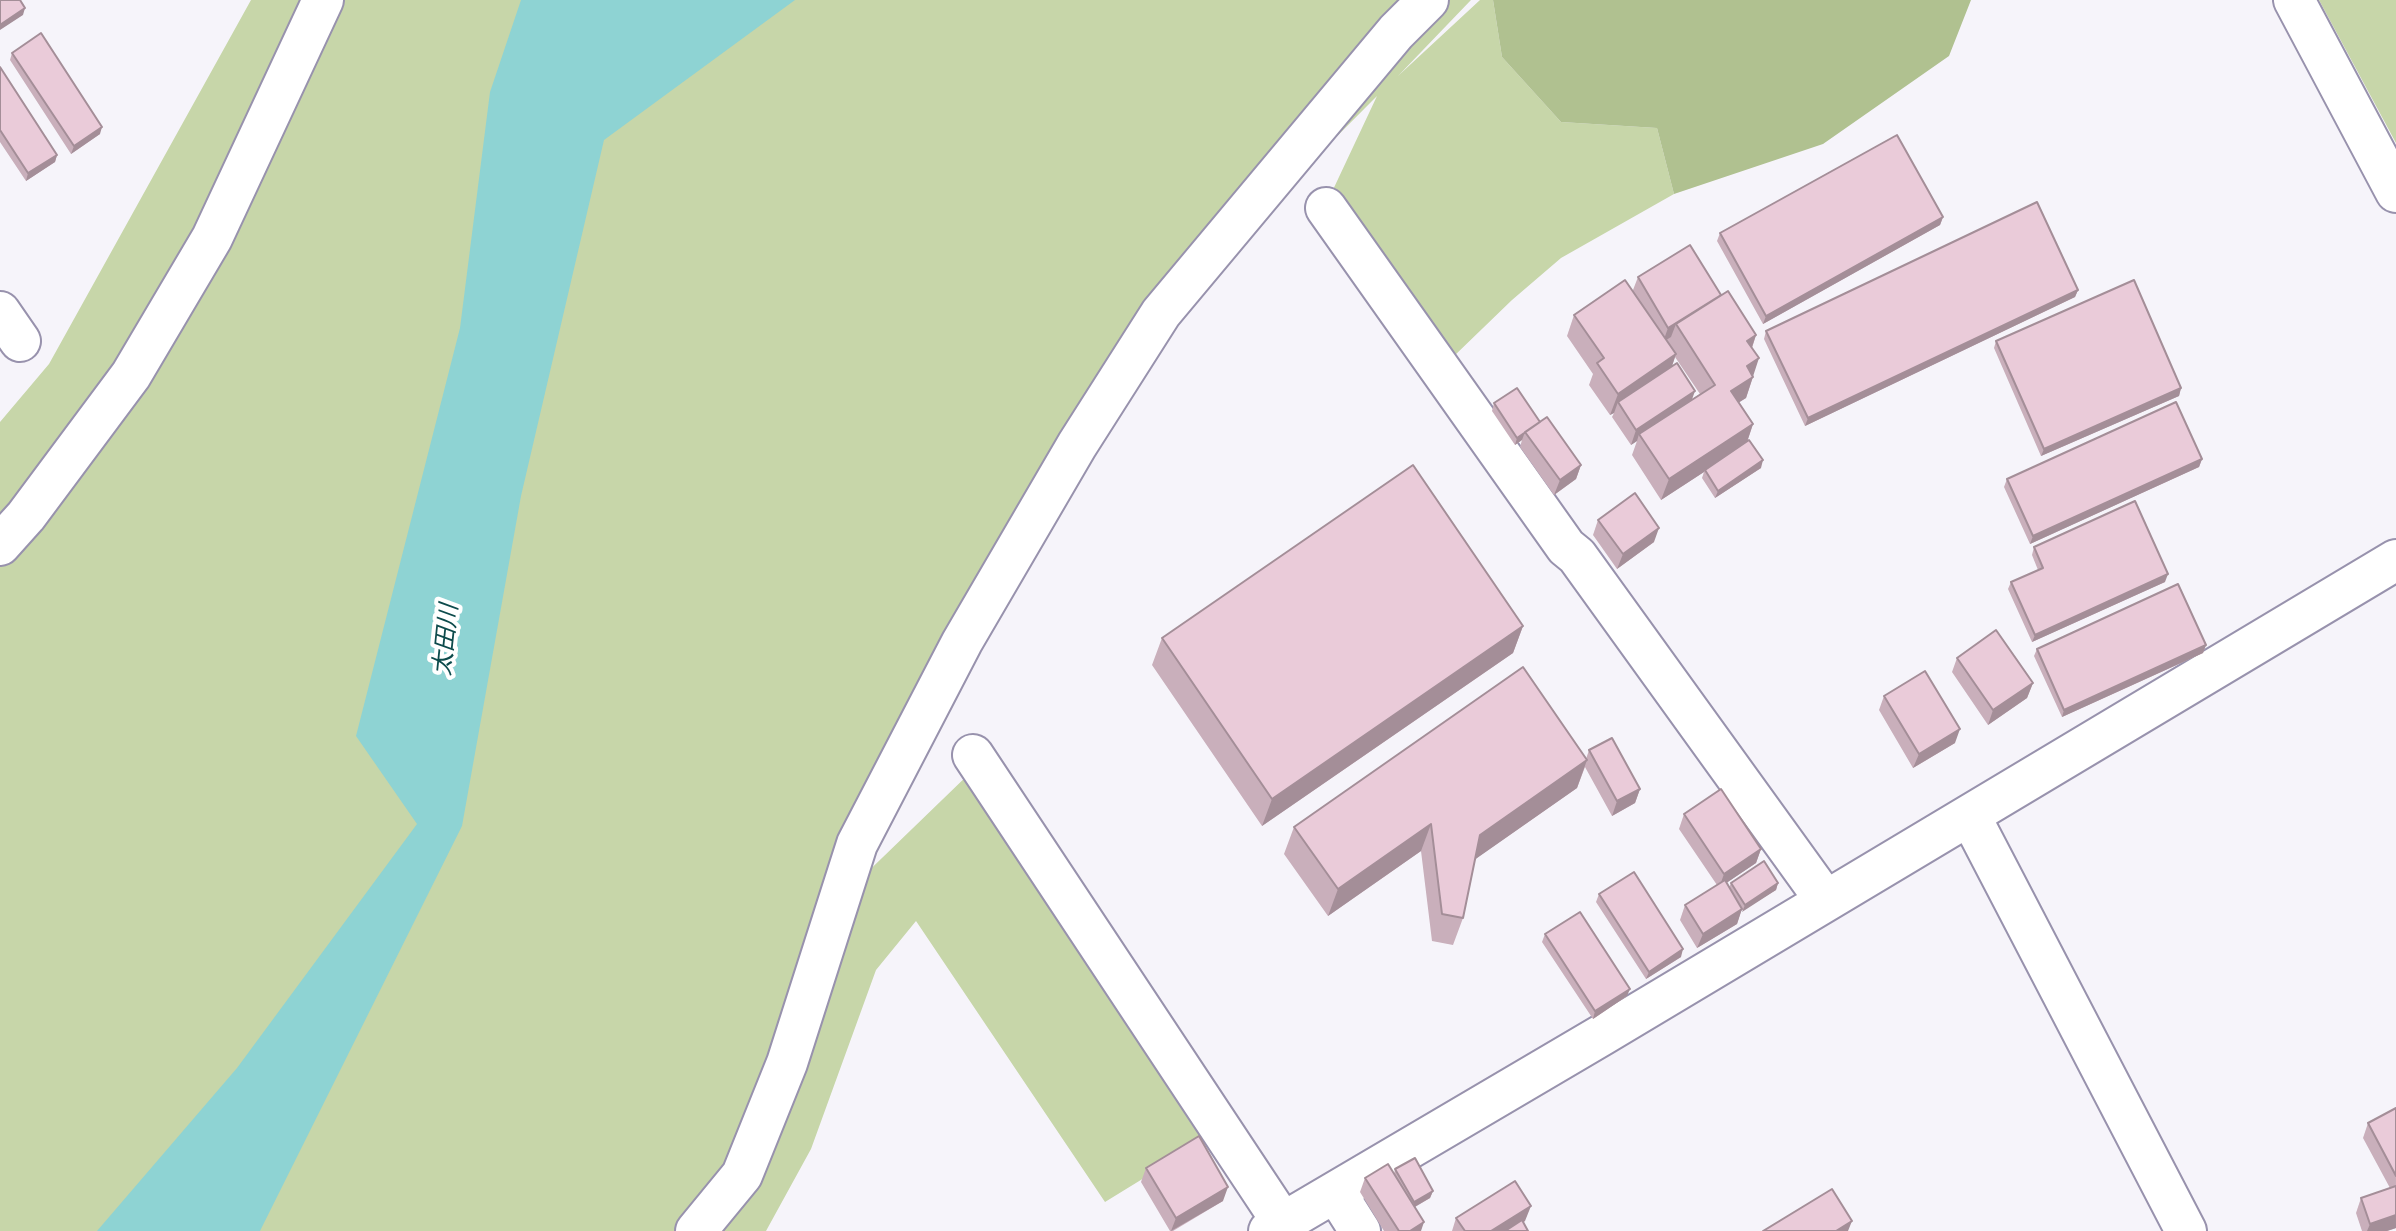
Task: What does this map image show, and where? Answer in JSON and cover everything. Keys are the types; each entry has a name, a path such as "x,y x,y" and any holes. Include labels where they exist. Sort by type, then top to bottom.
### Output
{"street":[{"path":"0,545 26,516 131,375 212,238 323,0"},
{"path":"696,1231 742,1175 790,1054 857,844 962,642 1077,445 1161,313 1396,32 1428,0"},
{"path":"2294,0 2396,192"},
{"path":"1326,208 1566,547 1587,569 1826,901"},
{"path":"973,755 1276,1227 2396,560"},
{"path":"1970,816 2186,1231"},
{"path":"1336,1193 1360,1231"}],"green space":[{"path":"251,0 1471,0 1398,76 1480,0 1493,0 1502,57 1561,122 1657,128 1674,194 1561,258 1453,357 1331,194 1377,96 1161,313 852,887 973,770 1214,1135 1105,1202 916,921 876,970 811,1149 766,1231 0,1231 0,422 49,364"},
{"path":"1493,0 1971,0 1949,56 1823,144 1674,194 1657,128 1561,122 1502,57"},
{"path":"2319,0 2396,0 2396,143"}],"water":[{"name":"太田川","path":"521,0 795,0 604,140 521,496 462,826 260,1231 97,1231 237,1068 417,824 356,736 460,328 490,92"}],"building":[{"path":"0,0 20,0 25,8 0,25"},
{"path":"41,33 102,127 74,146 12,53"},
{"path":"0,67 57,155 28,173 0,130"},
{"path":"1897,135 1943,217 1766,316 1720,233"},
{"path":"2037,202 2078,290 1808,418 1766,331"},
{"path":"1690,245 1721,295 1668,328 1638,277"},
{"path":"1625,280 1676,354 1618,394 1597,363 1604,358 1574,315"},
{"path":"2134,280 2181,388 2044,449 1996,341"},
{"path":"1728,291 1756,335 1747,341 1759,358 1747,366 1753,377 1731,391 1753,424 1669,479 1639,434 1715,385 1676,324"},
{"path":"1677,363 1695,391 1636,430 1618,402"},
{"path":"1517,388 1540,422 1517,438 1494,403"},
{"path":"2176,402 2202,459 2033,536 2007,479"},
{"path":"1547,417 1581,465 1560,480 1525,432"},
{"path":"1749,440 1763,460 1718,491 1705,470"},
{"path":"1413,465 1523,626 1272,799 1162,638"},
{"path":"1635,493 1659,528 1623,554 1598,520"},
{"path":"2135,501 2168,574 2035,635 2011,582 2043,568 2034,547"},
{"path":"2178,584 2206,645 2064,710 2037,649"},
{"path":"1996,630 2033,683 1993,710 1957,658"},
{"path":"1523,667 1587,760 1480,835 1463,918 1442,914 1431,824 1338,889 1294,827"},
{"path":"1925,671 1960,729 1919,754 1884,696"},
{"path":"1612,738 1640,789 1617,801 1589,750"},
{"path":"1721,789 1761,849 1724,874 1684,814"},
{"path":"1764,861 1778,883 1745,905 1731,883"},
{"path":"1634,872 1683,949 1649,972 1599,894"},
{"path":"1725,880 1742,909 1703,934 1685,905"},
{"path":"1580,912 1630,989 1595,1011 1545,934"},
{"path":"2396,1108 2396,1176 2368,1123"},
{"path":"1199,1136 1228,1187 1176,1218 1146,1168"},
{"path":"1415,1158 1433,1191 1414,1202 1395,1169"},
{"path":"1388,1164 1424,1222 1410,1231 1399,1231 1365,1178"},
{"path":"1515,1181 1531,1206 1491,1231 1465,1231 1456,1218"},
{"path":"2396,1186 2396,1215 2370,1224 2361,1198"},
{"path":"1832,1189 1852,1221 1836,1231 1763,1231"},
{"path":"1522,1220 1528,1231 1505,1231"}]}
